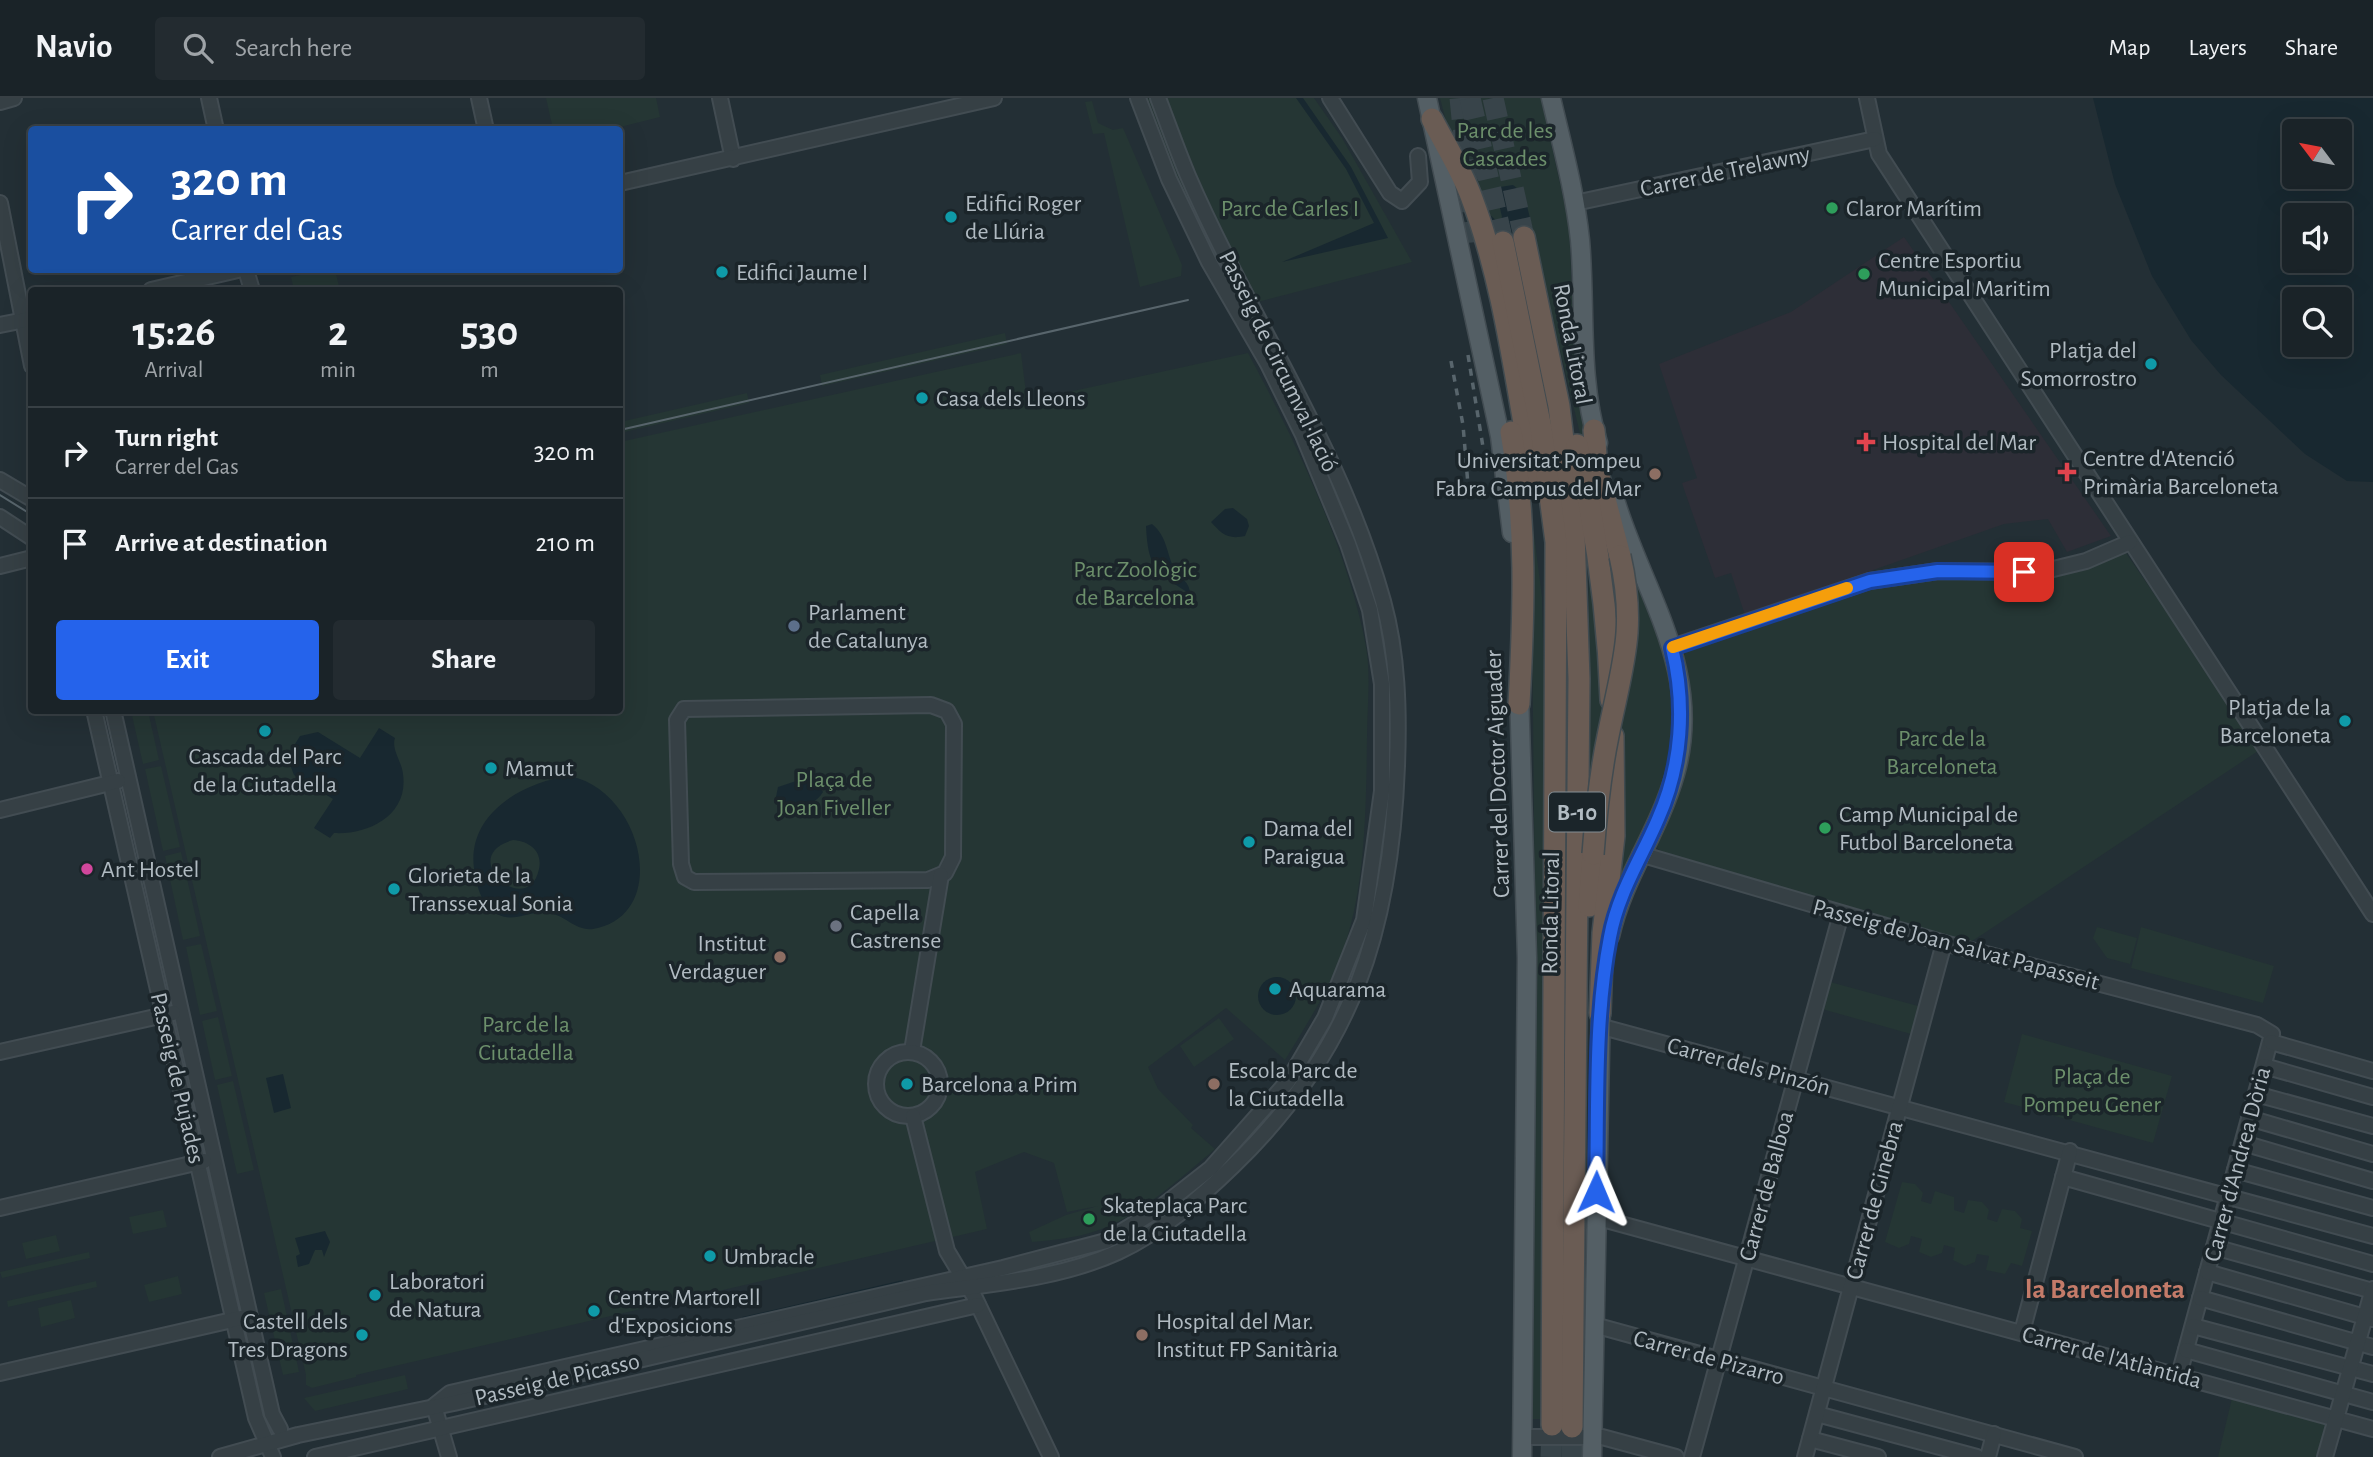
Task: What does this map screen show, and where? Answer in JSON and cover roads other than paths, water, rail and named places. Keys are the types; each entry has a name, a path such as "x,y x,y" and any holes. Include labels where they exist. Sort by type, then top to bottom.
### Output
{"highway":[{"path":"1432,120 1471,195 1496,284 1540,512 1547,568 1555,732"},
{"name":"Ronda Litoral","path":"1503,242 1541,428 1556,542 1555,732 1562,1426 1575,1027 1579,678 1574,533 1562,419 1524,237"},
{"path":"1475,248 1498,352 1524,533 1524,608 1519,704"},
{"path":"1541,317 1565,391 1589,497 1611,675 1614,836 1603,933 1600,1019"},
{"path":"1575,1027 1587,941 1598,790 1628,642 1630,614 1620,556 1598,468 1594,430"}],"main road":[{"name":"Carrer del Doctor Aiguader","path":"1427,98 1500,436 1511,521 1527,958 1522,1457"},
{"path":"1551,98 1575,203 1580,242 1584,362 1594,430 1626,536 1665,623 1680,691 1676,772 1658,819 1622,892 1610,934 1600,1019 1591,1457"}],"street":[{"path":"0,102 14,98"},
{"path":"209,98 215,126"},
{"path":"479,98 485,126"},
{"path":"720,98 733,159"},
{"path":"623,182 994,98"},
{"name":"Passeig de Circumval·lació","path":"965,1282 1106,1241 1160,1208 1211,1168 1288,1081 1325,1018 1364,920 1382,791 1382,684 1370,610 1348,544 1303,435 1268,364 1209,262 1169,179 1138,98"},
{"name":"Passeig de Circumval·lació","path":"965,1282 1041,1274 1117,1252 1153,1232 1228,1171 1267,1132 1305,1083 1346,1016 1371,950 1387,882 1398,738 1397,683 1384,604 1359,528 1312,417 1187,175 1158,98"},
{"path":"1330,98 1390,193 1402,201 1420,182 1418,156"},
{"path":"1867,98 1880,154 2373,914"},
{"name":"Carrer de Trelawny","path":"1575,203 1875,139"},
{"path":"0,203 27,319 0,325"},
{"path":"164,287 225,273"},
{"path":"0,480 28,497"},
{"path":"0,517 28,535"},
{"path":"1672,648 1870,581 1938,571 2040,572 2086,561 2130,542"},
{"path":"0,566 28,559"},
{"path":"912,1051 941,875 951,866 953,857 954,724 947,711 931,705 689,706 679,714 681,864 689,880 928,880 941,875"},
{"name":"Passeig de Pujades","path":"95,714 258,1425 271,1452"},
{"name":"Passeig de Pujades","path":"115,714 272,1414 280,1429"},
{"path":"0,810 128,779"},
{"name":"Passeig de Joan Salvat Papasseit","path":"1640,855 1944,943 2256,1025 2271,1038 2373,1071"},
{"name":"Carrer de Balboa","path":"1692,1457 1841,914"},
{"name":"Carrer de Ginebra","path":"1805,1457 1944,943"},
{"path":"0,1052 182,1011"},
{"name":"Carrer dels Pinzón","path":"1600,1019 1795,1079 2373,1236"},
{"name":"Carrer d'Andrea Dòria","path":"2179,1375 2271,1038"},
{"path":"912,1051 930,1060 940,1078 940,1088 931,1106 914,1116 903,1116 885,1107 879,1099 876,1079 884,1061 902,1052 912,1051"},
{"path":"2264,1066 2373,1097"},
{"path":"2256,1094 2373,1126"},
{"path":"914,1116 947,1251 978,1304 1051,1457"},
{"path":"2249,1118 2373,1154"},
{"path":"2243,1143 2373,1181"},
{"path":"2022,1332 2070,1152"},
{"path":"0,1208 216,1159"},
{"path":"2235,1170 2373,1208"},
{"path":"2063,1177 2373,1265"},
{"name":"Carrer de l'Atlàntida","path":"1595,1217 1748,1256 2373,1429"},
{"path":"2214,1247 2373,1291 2369,1318 2357,1343 2325,1457"},
{"path":"2207,1272 2369,1318"},
{"path":"449,1457 434,1406 450,1392 965,1282"},
{"name":"Passeig de Picasso","path":"220,1457 271,1452 298,1435 939,1292 965,1282"},
{"path":"2200,1298 2373,1347"},
{"path":"316,1457 978,1304"},
{"path":"0,1373 250,1316"},
{"name":"Carrer de Pizarro","path":"1594,1325 2075,1457"},
{"path":"2193,1326 2373,1374"},
{"path":"2186,1350 2373,1402"},
{"path":"590,1372 595,1392"},
{"path":"1816,1413 1977,1457"},
{"path":"271,1452 280,1429 298,1435"},
{"path":"1988,1457 1994,1434"},
{"path":"1522,1437 1592,1436 1676,1457"},
{"path":"1810,1439 1878,1457"}],"water":[{"path":"1296,98 1303,98 1351,167 1388,238 1282,262 1374,223 1346,169"},
{"path":"2093,98 2373,98 2373,482 2347,481 2305,454 2221,375 2191,340 2152,276 2115,184"},
{"path":"1513,185 1524,194 1534,234 1492,243 1487,217 1490,215 1499,223 1502,217 1498,199 1500,187"},
{"path":"1233,508 1247,519 1249,526 1245,536 1225,535 1211,522 1225,509"},
{"path":"1152,524 1161,534 1172,564 1187,584 1190,594 1162,574 1152,561 1146,526"},
{"path":"379,728 395,738 394,747 403,774 403,789 399,801 393,812 372,826 360,831 334,833 330,838 314,828 333,799 294,775 287,757 300,736 318,732 360,758"},
{"path":"570,776 595,787 616,805 630,828 638,854 640,879 633,902 617,919 593,929 581,928 549,913 501,916 485,903 477,885 474,854 478,835 487,820 499,806 515,795 551,780","holes":["513,840 534,848 540,863 532,883 522,889 510,887 500,880 492,870 491,859 497,848"]},
{"path":"799,780 818,785 823,792 813,802 801,805 776,797 778,787"},
{"path":"1277,977 1291,982 1296,996 1291,1010 1277,1015 1263,1010 1258,996 1263,982"},
{"path":"283,1074 291,1108 274,1113 266,1078"},
{"path":"325,1231 330,1242 324,1257 322,1250 315,1250 309,1264 298,1267 296,1256 300,1254 295,1238"},
{"path":"903,1280 903,1283 743,1320 742,1317"}],"tunnel":[{"path":"1460,98 1475,248"},
{"path":"1470,98 1503,242"},
{"path":"1493,98 1524,237"},
{"path":"1551,1457 1552,1425"},
{"path":"1572,1427 1572,1457"}],"tram line":[{"path":"623,429 1188,300"},
{"path":"0,495 28,512"}],"railway":[{"path":"1468,355 1483,447"},
{"path":"1451,361 1463,425 1468,485"}],"place":[{"name":"Claror Marítim","path":"1832,208"},
{"name":"Edifici Roger de Llúria","path":"951,217"},
{"name":"Edifici Jaume I","path":"722,272"},
{"name":"Centre Esportiu Municipal Maritim","path":"1864,274"},
{"name":"Platja del Somorrostro","path":"2151,364"},
{"name":"Casa dels Lleons","path":"922,398"},
{"name":"Hospital del Mar","path":"1866,442"},
{"name":"Centre d'Atenció Primària Barceloneta","path":"2067,472"},
{"name":"Universitat Pompeu Fabra Campus del Mar","path":"1655,474"},
{"name":"Parlament de Catalunya","path":"794,626"},
{"name":"Platja de la Barceloneta","path":"2345,721"},
{"name":"Cascada del Parc de la Ciutadella","path":"265,731"},
{"name":"Mamut","path":"491,768"},
{"name":"Camp Municipal de Futbol Barceloneta","path":"1825,828"},
{"name":"Dama del Paraigua","path":"1249,842"},
{"name":"Ant Hostel","path":"87,869"},
{"name":"Glorieta de la Transsexual Sonia","path":"394,889"},
{"name":"Capella Castrense","path":"836,926"},
{"name":"Institut Verdaguer","path":"780,957"},
{"name":"Aquarama","path":"1275,989"},
{"name":"Barcelona a Prim","path":"907,1084"},
{"name":"Escola Parc de la Ciutadella","path":"1214,1084"},
{"name":"Skateplaça Parc de la Ciutadella","path":"1089,1219"},
{"name":"Umbracle","path":"710,1256"},
{"name":"Laboratori de Natura","path":"375,1295"},
{"name":"Centre Martorell d'Exposicions","path":"594,1311"},
{"name":"Castell dels Tres Dragons","path":"362,1335"},
{"name":"Hospital del Mar. Institut FP Sanitària","path":"1142,1335"}],"district":[{"name":"la Barceloneta","path":"2105,1288"}],"park label":[{"name":"Parc de les Cascades","path":"1505,144"},
{"name":"Parc de Carles I","path":"1290,208"},
{"name":"Parc Zoològic de Barcelona","path":"1135,583"},
{"name":"Parc de la Barceloneta","path":"1942,752"},
{"name":"Plaça de Joan Fiveller","path":"834,793"},
{"name":"Parc de la Ciutadella","path":"526,1038"},
{"name":"Plaça de Pompeu Gener","path":"2092,1090"}]}
